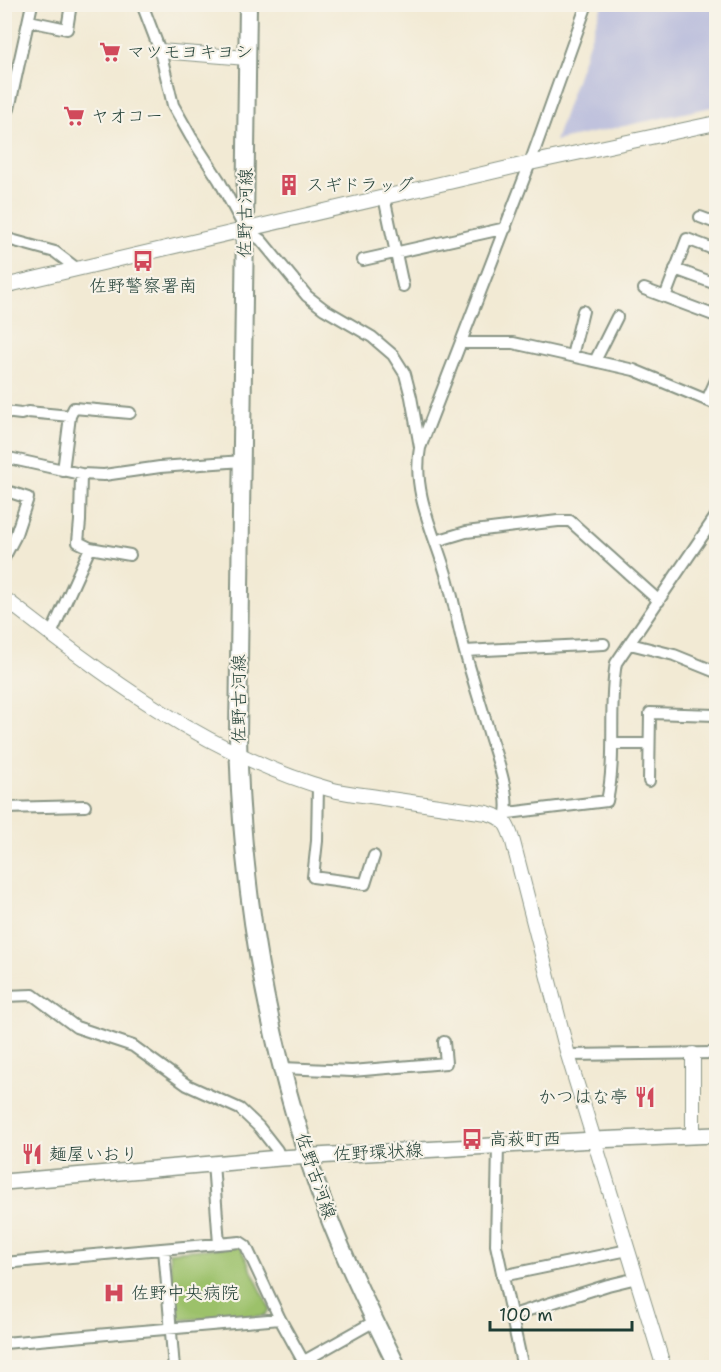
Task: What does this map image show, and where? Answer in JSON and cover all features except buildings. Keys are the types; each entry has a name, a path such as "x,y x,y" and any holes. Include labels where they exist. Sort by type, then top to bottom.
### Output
{"main road":[{"name":"佐野古河線","path":"248,4 239,754 248,893 262,981 282,1068 308,1156 328,1215 375,1321 399,1368"},
{"name":"佐野環状線","path":"4,1182 308,1156 717,1135"}],"street":[{"path":"4,108 9,109 32,4"},
{"path":"29,21 67,29 71,4"},
{"path":"142,4 160,51 173,105 219,180 245,229 261,240 307,296 324,309 372,337 393,355 405,374 420,448"},
{"path":"588,4 506,228 420,448 417,461 418,482 498,762 506,817 568,1055 664,1368"},
{"path":"160,51 247,58"},
{"path":"4,286 530,163 717,123"},
{"path":"384,197 403,286"},
{"path":"700,217 717,223"},
{"path":"363,260 506,228"},
{"path":"4,238 55,252 76,268"},
{"path":"665,297 687,239 717,250"},
{"path":"675,269 717,284"},
{"path":"644,289 717,316"},
{"path":"572,356 583,310"},
{"path":"595,361 617,316"},
{"path":"462,343 513,344 634,370 712,402 717,380"},
{"path":"63,471 70,416 74,408 130,413"},
{"path":"4,412 70,416"},
{"path":"4,456 63,471 104,475 160,467 243,460"},
{"path":"81,474 78,542 90,548 130,555"},
{"path":"4,490 28,498 15,537 4,558"},
{"path":"4,598 157,709 239,754 332,790 506,817 606,802 614,744 616,663 717,516"},
{"path":"436,542 466,532 570,521 658,601"},
{"path":"51,634 90,548"},
{"path":"465,651 604,644"},
{"path":"630,644 674,655 717,672"},
{"path":"648,782 650,713 717,715"},
{"path":"614,744 649,744"},
{"path":"318,786 317,841 313,877 365,884 374,856"},
{"path":"4,808 85,806"},
{"path":"4,996 33,995 76,1027 133,1046 187,1085 240,1109 278,1150 280,1158"},
{"path":"282,1068 352,1071 446,1063 444,1042"},
{"path":"693,1053 693,1136"},
{"path":"568,1055 717,1053"},
{"path":"498,1145 496,1245 523,1368"},
{"path":"213,1163 219,1244"},
{"path":"4,1263 240,1242 246,1246 280,1319 305,1364 375,1321"},
{"path":"164,1249 174,1368"},
{"path":"502,1276 628,1250"},
{"path":"513,1316 608,1285 637,1278"},
{"path":"4,1343 280,1319"}],"shaded area":[{"path":"602,5 716,5 716,106 555,141"}],"green space":[{"path":"240,1246 270,1309 264,1316 175,1320 169,1252"}],"place":[{"name":"マツモヨキヨシ","path":"110,52"},
{"name":"ヤオコー","path":"74,116"},
{"name":"スギドラッグ","path":"289,185"},
{"name":"佐野警察署南","path":"143,261"},
{"name":"かつはな亭","path":"645,1097"},
{"name":"高萩町西","path":"472,1139"},
{"name":"麺屋いおり","path":"32,1154"},
{"name":"佐野中央病院","path":"114,1293"}]}
